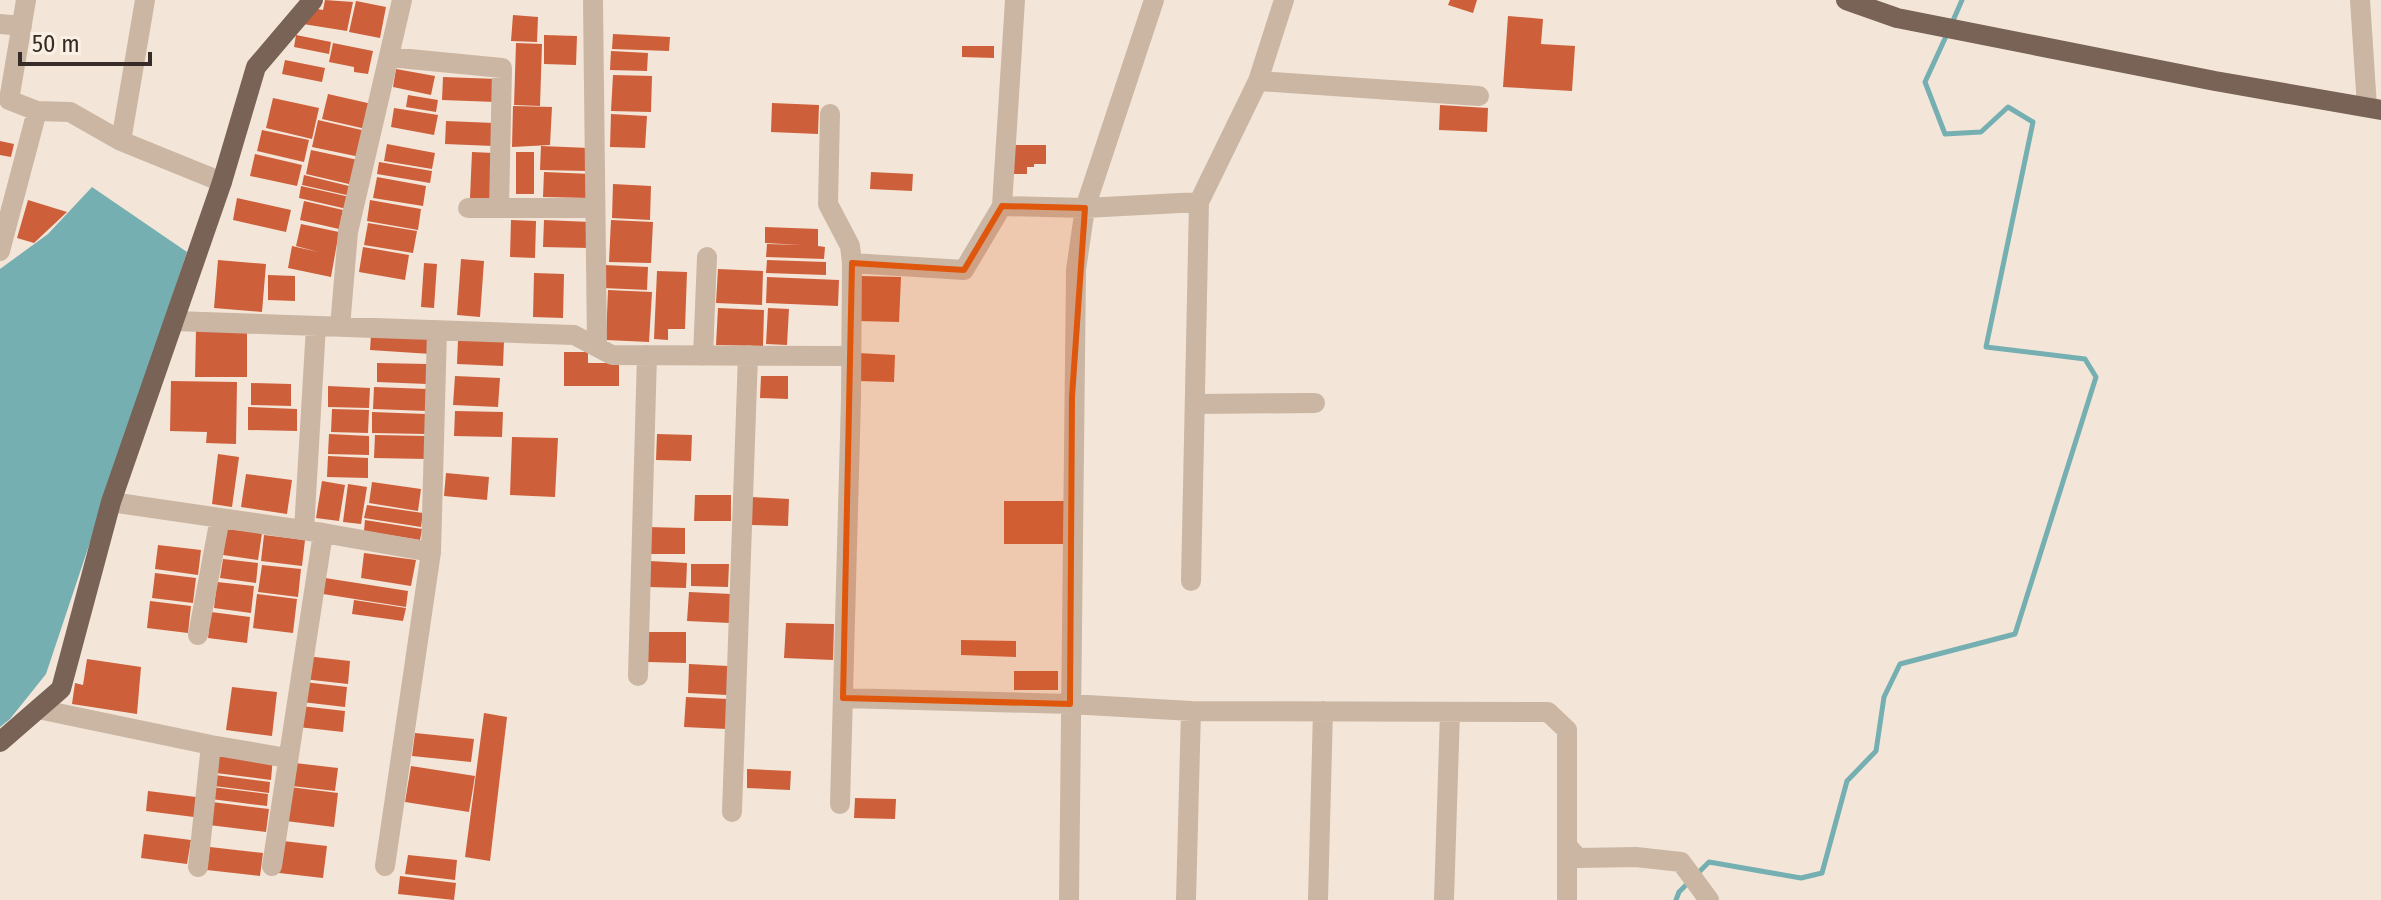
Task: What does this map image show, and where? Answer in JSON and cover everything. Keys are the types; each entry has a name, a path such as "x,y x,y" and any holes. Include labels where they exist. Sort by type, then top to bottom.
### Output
{"main road":[{"path":"0,742 61,689 111,502 222,182 256,67 313,0"},
{"path":"1846,0 1897,18 2374,109"}],"street":[{"path":"26,0 9,100 37,111 70,112 121,141 222,182"},
{"path":"121,141 145,0"},
{"path":"340,327 348,232 402,0"},
{"path":"593,0 597,347"},
{"path":"852,263 964,270 1002,206 1015,0"},
{"path":"1069,900 1076,270 1085,208 1154,0"},
{"path":"1191,581 1199,202 1258,81 1284,0"},
{"path":"2360,0 2374,109"},
{"path":"0,24 22,26"},
{"path":"389,57 502,68 499,208"},
{"path":"1258,81 1479,96"},
{"path":"0,251 37,111"},
{"path":"830,114 828,204 850,246 852,263 840,804"},
{"path":"1002,206 1085,208 1199,202"},
{"path":"468,208 595,208"},
{"path":"703,356 707,257"},
{"path":"174,321 574,335 612,355 850,356"},
{"path":"272,866 313,531 316,326"},
{"path":"385,866 431,552 437,330"},
{"path":"638,676 647,355"},
{"path":"732,812 748,355"},
{"path":"1195,404 1315,403"},
{"path":"111,502 313,531 431,552"},
{"path":"198,635 220,518"},
{"path":"843,698 1070,704 1191,711 1548,712 1567,730 1567,900"},
{"path":"38,709 287,758"},
{"path":"1186,900 1191,711"},
{"path":"1318,900 1323,711"},
{"path":"1444,900 1450,712"},
{"path":"198,867 211,745"},
{"path":"1569,848 1578,858 1636,857 1681,862 1705,896"}],"highlighted area":[{"path":"1002,206 1085,208 1072,397 1070,704 843,698 852,263 964,270"}],"water":[{"path":"92,187 187,252 46,674 0,727 0,269 48,234"}],"building":[{"path":"325,0 353,2 347,31 303,24 307,7 323,10"},
{"path":"1450,0 1477,0 1473,13 1448,5"},
{"path":"356,1 386,7 380,38 349,32"},
{"path":"513,15 538,17 537,42 511,41"},
{"path":"1508,16 1543,19 1541,44 1575,46 1572,91 1503,87"},
{"path":"613,34 670,37 669,51 612,49"},
{"path":"296,35 331,42 329,54 294,47"},
{"path":"544,35 577,36 576,65 544,64"},
{"path":"333,43 373,51 368,74 354,72 354,67 329,62"},
{"path":"516,43 542,44 540,106 514,105"},
{"path":"962,46 994,46 994,58 962,57"},
{"path":"611,51 648,53 647,71 610,70"},
{"path":"285,60 325,68 322,82 282,74"},
{"path":"396,69 435,76 431,95 393,87"},
{"path":"613,75 652,76 651,112 611,111"},
{"path":"443,77 497,79 496,102 442,100"},
{"path":"328,94 372,104 366,129 322,119"},
{"path":"408,95 438,100 436,112 406,107"},
{"path":"273,98 319,108 312,139 266,128"},
{"path":"772,103 819,105 818,134 771,132"},
{"path":"1440,105 1488,108 1487,132 1439,130"},
{"path":"513,106 552,107 550,145 512,147"},
{"path":"394,108 438,115 434,135 391,127"},
{"path":"611,114 647,116 645,148 610,147"},
{"path":"318,120 366,131 360,157 312,147"},
{"path":"446,121 494,123 493,146 445,144"},
{"path":"262,130 309,140 304,162 257,151"},
{"path":"0,141 14,144 11,157 0,155"},
{"path":"387,144 435,153 432,169 384,161"},
{"path":"1010,145 1046,145 1046,164 1027,167 1027,174 1010,174"},
{"path":"541,146 589,148 588,171 540,170"},
{"path":"311,150 358,160 353,185 306,174"},
{"path":"472,152 493,153 491,199 470,198"},
{"path":"516,152 534,152 534,194 516,194"},
{"path":"255,154 302,165 297,186 250,176"},
{"path":"379,162 432,171 430,183 377,174"},
{"path":"544,172 591,174 590,198 543,197"},
{"path":"871,172 913,174 912,191 870,189"},
{"path":"304,175 353,187 351,196 302,185"},
{"path":"377,177 426,186 423,206 373,198"},
{"path":"613,184 651,186 650,220 612,218"},
{"path":"301,186 350,197 347,209 299,198"},
{"path":"237,198 291,210 286,232 233,220"},
{"path":"28,200 67,212 34,243 17,238"},
{"path":"370,200 421,209 418,230 367,221"},
{"path":"304,201 343,210 339,229 300,220"},
{"path":"511,220 536,221 535,258 510,257"},
{"path":"544,220 590,222 589,248 543,247"},
{"path":"611,220 653,222 651,263 609,262"},
{"path":"368,223 417,231 413,253 364,245"},
{"path":"301,224 339,232 331,277 288,268 292,246 318,252 296,246"},
{"path":"765,227 818,229 818,246 825,247 824,259 766,257 767,244 801,245 765,243"},
{"path":"363,247 409,255 405,280 359,272"},
{"path":"461,259 484,261 480,317 457,315"},
{"path":"218,260 266,264 262,312 214,308"},
{"path":"767,260 826,262 826,275 766,273"},
{"path":"424,263 437,264 434,308 421,307"},
{"path":"604,265 648,267 647,290 603,288"},
{"path":"718,269 763,271 762,305 716,303"},
{"path":"657,271 687,272 685,329 668,329 668,340 654,339"},
{"path":"534,273 564,274 563,318 533,317"},
{"path":"268,275 295,276 295,301 268,300"},
{"path":"860,276 901,277 899,322 858,321"},
{"path":"767,277 839,280 838,306 766,303"},
{"path":"608,290 652,292 649,342 606,340"},
{"path":"718,308 764,310 763,346 716,345"},
{"path":"768,308 789,309 787,345 766,344"},
{"path":"196,330 247,331 247,377 195,377"},
{"path":"371,335 432,338 431,354 370,350"},
{"path":"458,340 504,341 503,366 457,364"},
{"path":"564,352 588,352 588,363 619,363 619,386 564,386"},
{"path":"858,353 895,355 894,382 857,381"},
{"path":"377,363 428,364 427,384 377,382"},
{"path":"455,376 500,378 498,407 453,405"},
{"path":"761,376 788,376 788,399 760,398"},
{"path":"171,381 237,382 236,444 206,443 207,432 170,431"},
{"path":"251,383 291,384 291,406 251,405"},
{"path":"328,386 370,388 369,408 328,407"},
{"path":"374,387 428,389 427,411 373,409"},
{"path":"248,407 297,409 297,431 248,430"},
{"path":"332,409 369,410 368,433 331,432"},
{"path":"455,411 503,412 502,437 454,436"},
{"path":"372,412 426,414 425,434 372,433"},
{"path":"329,434 369,436 369,455 328,454"},
{"path":"657,434 692,435 691,461 656,460"},
{"path":"375,435 428,436 427,459 374,458"},
{"path":"512,437 558,438 555,497 510,495"},
{"path":"218,454 239,457 232,507 212,504"},
{"path":"328,456 368,458 368,478 327,477"},
{"path":"446,473 489,477 487,500 444,496"},
{"path":"246,474 292,480 287,514 241,507"},
{"path":"322,481 345,485 339,521 316,518"},
{"path":"372,482 421,489 418,511 369,503"},
{"path":"348,484 367,487 361,524 343,522"},
{"path":"695,495 731,495 731,521 694,521"},
{"path":"752,497 789,499 788,526 751,525"},
{"path":"1004,501 1064,501 1064,544 1004,544"},
{"path":"367,505 423,513 421,527 364,518"},
{"path":"365,520 422,529 420,540 364,531"},
{"path":"648,527 685,528 685,554 647,554"},
{"path":"226,529 262,533 258,560 223,555"},
{"path":"264,535 305,540 302,566 261,561"},
{"path":"158,545 201,550 198,575 155,569"},
{"path":"364,553 416,560 411,586 361,578"},
{"path":"223,559 258,563 256,583 220,578"},
{"path":"650,561 687,563 686,588 648,587"},
{"path":"691,564 729,564 728,587 691,586"},
{"path":"262,565 301,569 298,597 258,592"},
{"path":"155,573 196,578 193,603 152,598"},
{"path":"325,578 408,591 406,607 323,594"},
{"path":"217,582 254,586 251,613 214,608"},
{"path":"689,592 731,594 730,623 687,621"},
{"path":"257,594 297,599 293,633 253,628"},
{"path":"354,600 406,608 403,621 352,614"},
{"path":"150,601 191,606 188,633 147,628"},
{"path":"211,612 250,617 247,643 208,638"},
{"path":"786,623 834,624 833,660 784,658"},
{"path":"648,632 686,632 686,663 648,662"},
{"path":"961,640 1016,641 1016,657 961,655"},
{"path":"306,656 350,661 348,684 303,679"},
{"path":"87,659 141,667 137,714 72,704 75,683 83,685"},
{"path":"689,664 728,666 727,695 688,693"},
{"path":"1014,671 1058,671 1058,690 1014,690"},
{"path":"304,682 347,687 345,707 302,702"},
{"path":"232,687 277,692 272,736 226,730"},
{"path":"686,697 728,699 727,729 684,727"},
{"path":"301,706 345,711 343,732 298,727"},
{"path":"484,713 507,717 490,861 465,857"},
{"path":"415,733 474,739 471,762 412,756"},
{"path":"219,750 273,757 271,780 216,773"},
{"path":"295,763 338,768 335,791 292,786"},
{"path":"411,766 475,776 469,812 405,802"},
{"path":"747,769 791,771 790,790 747,788"},
{"path":"215,775 270,782 269,793 214,786"},
{"path":"212,787 268,794 267,806 211,799"},
{"path":"290,787 338,793 334,827 286,821"},
{"path":"148,791 196,797 194,817 146,811"},
{"path":"855,798 896,799 895,819 854,818"},
{"path":"212,802 269,809 266,832 209,825"},
{"path":"144,834 191,840 187,864 141,858"},
{"path":"283,841 327,846 323,878 279,873"},
{"path":"210,847 263,853 260,876 207,870"},
{"path":"408,855 457,860 455,880 405,874"},
{"path":"400,876 456,883 454,900 398,894"}],"waterway":[{"path":"1952,23 1962,0"},
{"path":"1696,875 1709,862 1801,878 1822,873 1847,781 1876,751 1884,697 1900,664 2015,634 2096,377 2085,359 1986,347 2033,122 2008,107 1981,132 1945,134 1925,82 1948,32"},
{"path":"1676,900 1689,882"}]}
